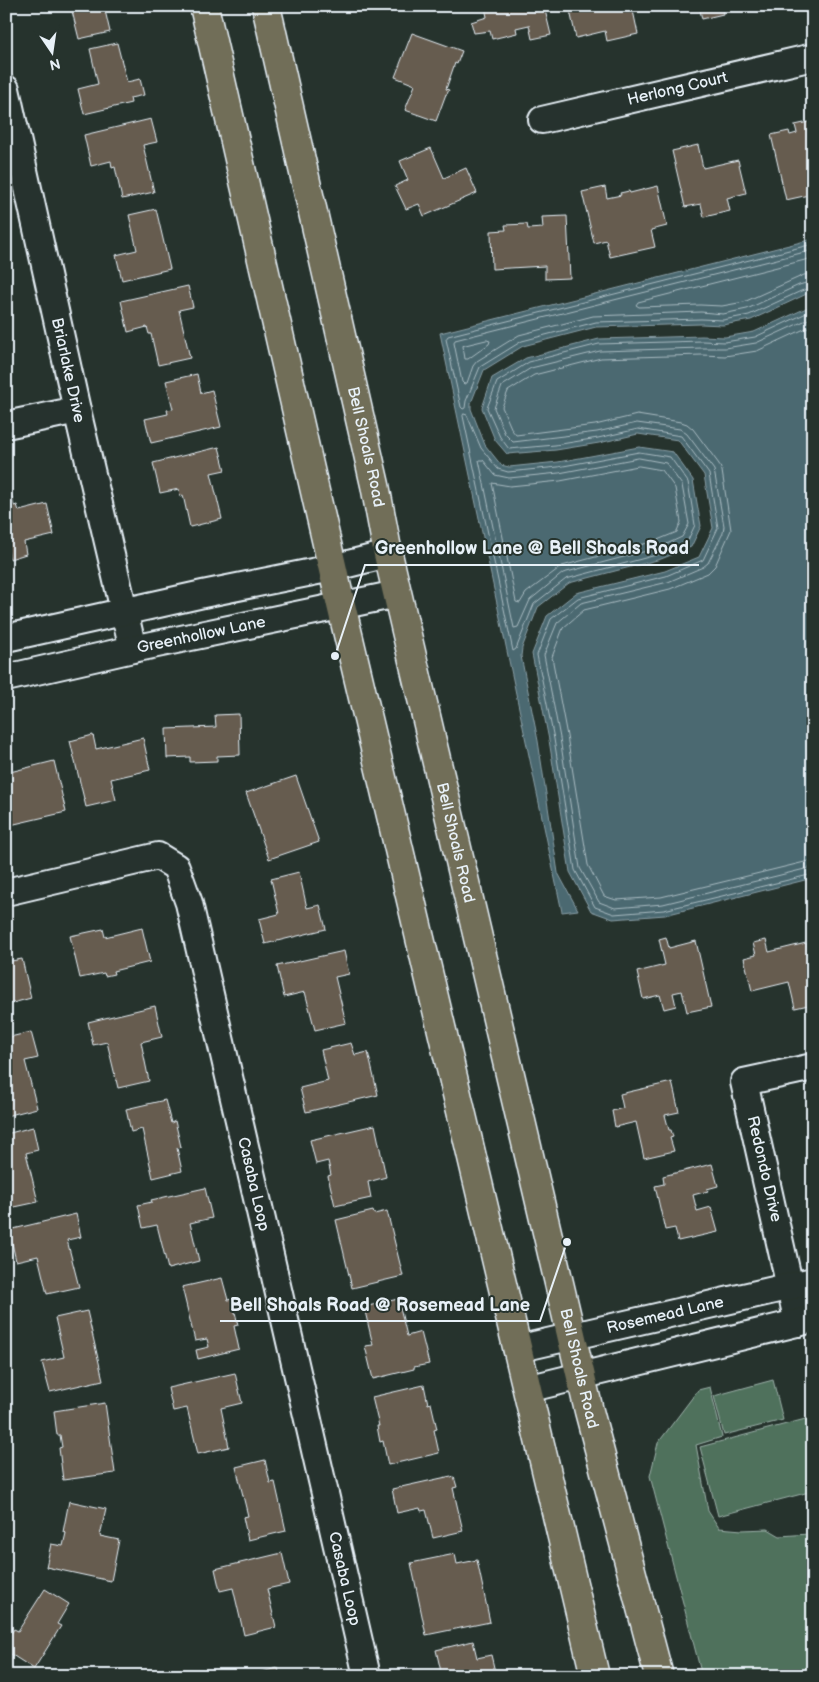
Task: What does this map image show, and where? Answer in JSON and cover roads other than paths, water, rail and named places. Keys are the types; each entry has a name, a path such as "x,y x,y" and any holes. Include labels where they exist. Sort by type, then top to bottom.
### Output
{"main road":[{"path":"204,6 332,568 595,1676"},
{"name":"Bell Shoals Road","path":"266,6 375,485 397,594 581,1375 659,1676"}],"street":[{"name":"Herlong Court","path":"542,120 813,57"},
{"name":"Briarlake Drive","path":"6,89 76,410 133,649"},
{"path":"6,426 76,410"},
{"path":"6,638 279,577 332,568 388,554"},
{"name":"Greenhollow Lane","path":"6,678 133,649 397,594"},
{"name":"Casaba Loop","path":"6,892 158,856 176,867 189,903 367,1676"},
{"name":"Redondo Drive","path":"805,1321 801,1283 744,1082 813,1067"},
{"name":"Rosemead Lane","path":"517,1349 801,1283"},
{"path":"527,1389 805,1321"}],"water":[{"path":"813,239 813,291 751,320 723,325 596,327 523,346 484,370 471,403 471,409 485,445 501,465 509,467 558,462 639,447 673,452 693,480 701,526 691,547 661,559 569,583 538,607 522,648 521,656 538,741 558,873 578,910 562,912 440,333"},
{"path":"813,305 813,878 665,915 613,919 591,911 570,872 549,740 532,654 547,616 576,593 665,571 699,557 713,528 704,475 678,440 638,434 556,450 507,454 495,440 482,408 492,378 526,358 599,339 725,337 754,332"}],"place":[{"name":"Greenhollow Lane @ Bell Shoals Road","path":"335,656"},
{"name":"Bell Shoals Road @ Rosemead Lane","path":"567,1242"}]}
